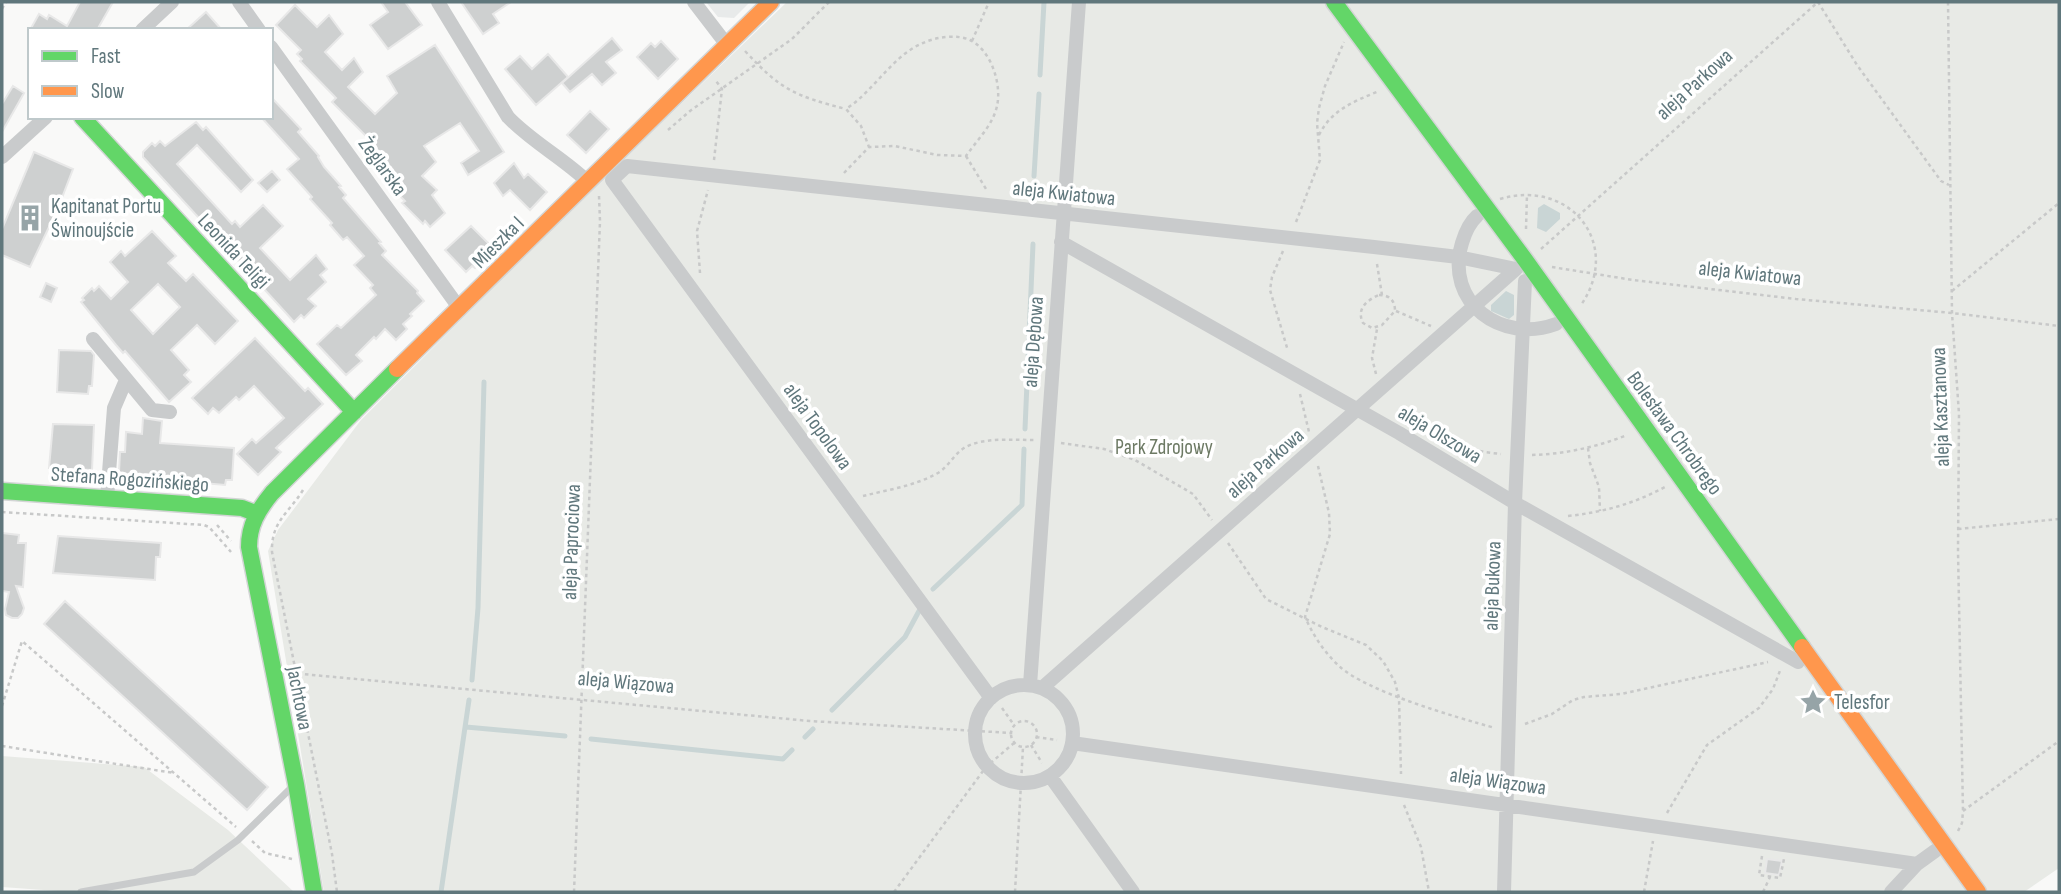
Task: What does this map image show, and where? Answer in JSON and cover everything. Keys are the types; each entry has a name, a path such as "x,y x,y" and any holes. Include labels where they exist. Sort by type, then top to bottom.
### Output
{"street":[{"path":"144,28 172,2"},
{"path":"239,2 258,28"},
{"path":"438,2 508,117 520,130 573,168 593,188"},
{"path":"694,2 730,41"},
{"name":"Mieszka I","path":"255,513 460,309 593,188 730,41 771,2"},
{"name":"aleja Dębowa","path":"1036,687 1048,441 1079,2"},
{"name":"Bolesława Chrobrego","path":"1334,2 1526,261 1978,892"},
{"name":"Żeglarska","path":"273,50 460,309"},
{"path":"2,157 44,119"},
{"name":"Leonida Teligi","path":"84,119 354,412"},
{"name":"aleja Kwiatowa","path":"612,180 627,166 1374,247 1458,257 1516,269"},
{"name":"aleja Topolowa","path":"612,180 990,698"},
{"path":"1477,216 1464,234 1458,257 1462,285 1475,306 1496,323 1523,331 1556,324"},
{"name":"aleja Olszowa","path":"1061,242 1790,658"},
{"name":"aleja Parkowa","path":"1036,687 1220,530 1516,269"},
{"name":"aleja Bukowa","path":"1504,892 1525,281"},
{"path":"93,339 152,410 170,412"},
{"path":"107,498 114,408 126,380"},
{"name":"Stefana Rogozińskiego","path":"2,491 242,508 255,513"},
{"name":"Jachtowa","path":"255,513 247,533 296,784 314,892"},
{"path":"1016,685 1036,687 1063,704 1073,729 1072,743 1060,767 1050,776 1041,781 1021,784 996,775 986,767 977,750 975,730 977,718 990,698 1016,685"},
{"name":"aleja Wiązowa","path":"1072,743 1917,864"},
{"path":"1050,776 1133,892"},
{"path":"1891,892 1917,864 1935,851"}],"lane":[{"path":"81,892 194,872 238,840 296,784"}],"path":[{"path":"2,9 6,2"},
{"path":"669,130 690,111 792,39 829,2"},
{"path":"972,41 989,2"},
{"path":"1818,2 1903,132 1941,181 1949,185"},
{"name":"aleja Parkowa","path":"1536,254 1818,2"},
{"name":"aleja Kasztanowa","path":"1948,2 1952,313 1959,414 1958,529 1964,811"},
{"path":"1347,35 1322,97 1317,122 1320,160 1272,277 1270,290 1295,375 1331,524 1328,544 1305,617 1320,643 1340,667 1399,698 1508,729 1534,722 1573,700 1584,697 1621,694 1790,658"},
{"path":"846,109 868,92 915,46 937,38 963,38 972,41 982,50 994,70 999,95 992,120 966,156"},
{"path":"730,41 792,93 846,109 861,126 869,147"},
{"path":"701,282 697,231 712,176 722,89 712,76"},
{"path":"1318,136 1332,116 1362,98 1386,89"},
{"path":"829,189 869,147 895,146 937,155 966,156"},
{"path":"966,156 995,207"},
{"name":"aleja Paprociowa","path":"574,892 600,221 593,188"},
{"path":"1497,201 1517,194 1551,198 1567,205 1588,229 1594,244 1595,274 1590,290 1576,310"},
{"path":"1525,240 1527,194"},
{"path":"1952,290 2059,203"},
{"path":"1374,247 1382,295"},
{"name":"aleja Kwiatowa","path":"1545,266 1633,280 2059,326"},
{"path":"1382,295 1393,301 1395,311 1393,316 1372,328 1363,323 1360,312 1362,306 1374,297 1382,295"},
{"path":"1395,311 1424,321 1443,334"},
{"path":"1377,327 1373,358 1379,391"},
{"path":"846,500 927,479 946,468 963,449 972,445 1007,440 1048,441 1104,449 1135,460 1193,494 1266,599 1366,645 1390,670 1399,698 1401,789 1404,805 1421,847 1429,892"},
{"path":"1588,447 1590,463 1599,487 1600,511"},
{"path":"1543,519 1612,510 1643,499 1671,484"},
{"path":"303,490 274,529 271,544 332,854 337,892"},
{"path":"2,512 204,525 209,527 232,554"},
{"path":"1958,529 2059,519"},
{"path":"252,565 274,562"},
{"path":"2,706 22,641 174,773 2,746"},
{"path":"1644,892 1653,837 1707,745 1759,708 1790,658"},
{"name":"aleja Wiązowa","path":"273,675 296,673 810,721 1011,733"},
{"path":"990,698 1014,725"},
{"path":"1030,723 1035,729 1036,737 1031,745 1023,747 1014,743 1011,733 1014,725 1030,723"},
{"path":"1036,737 1072,743"},
{"path":"1954,836 1962,823 1964,811 2059,741"},
{"path":"894,892 986,767 1014,743"},
{"path":"1031,745 1050,776"},
{"path":"1015,892 1023,747"},
{"path":"1765,842 1759,875 1770,877 1780,878 1786,845"},
{"path":"1763,892 1770,877"}],"shaded area":[{"path":"706,2 750,2 734,18 718,17"},
{"path":"1544,204 1560,213 1560,219 1546,232 1537,228 1538,208"},
{"path":"1506,291 1514,295 1514,315 1509,319 1491,311 1491,305"}],"green space":[{"name":"Park Zdrojowy","path":"787,2 2059,2 2059,868 2024,892 324,892 268,551 278,530 361,420 554,226"},
{"path":"2,756 144,767 228,830 294,892 71,892 2,887"}],"building":[{"path":"80,2 113,2 98,28 31,28 39,14 47,19 49,15 67,26"},
{"path":"381,2 405,2 422,25 388,49 370,25 388,12"},
{"path":"461,2 511,2 493,14 499,23 483,34"},
{"path":"295,5 317,27 329,15 343,34 325,52 342,70 354,58 363,72 348,87 375,114 397,93 387,76 435,45 504,152 468,175 461,163 479,151 460,123 424,146 436,162 422,176 437,190 432,195 445,213 430,227 425,221 423,224 402,203 405,201 400,196 406,190 366,149 372,142 332,102 336,98 300,61 302,59 297,54 301,50 276,25"},
{"path":"206,12 220,28 188,28"},
{"path":"612,38 622,50 606,62 616,73 602,85 592,74 570,92 562,83"},
{"path":"661,41 678,59 658,79 637,57 651,43 655,47"},
{"path":"548,54 568,77 536,105 505,69 520,56 532,69"},
{"path":"13,86 24,93 2,132 2,104"},
{"path":"273,99 301,129 298,132 341,186 339,187 346,195 343,198 381,242 379,243 386,251 382,255 418,291 424,301 410,314 412,316 403,324 407,329 396,340 385,329 356,355 362,361 346,375 317,344 337,325 341,328 376,295 370,288 373,285 354,265 364,256 347,237 343,240 310,199 312,197 287,169 299,159 263,119 273,119"},
{"path":"590,111 609,129 586,153 567,135"},
{"path":"196,122 203,130 206,127 253,180 241,192 197,145 177,164 232,224 235,221 240,227 263,205 283,226 260,248 290,280 316,255 327,269 320,275 326,282 308,299 316,306 304,318 301,315 294,322 143,157 143,152 152,143 155,146 160,141 165,146"},
{"name":"Kapitanat Portu Świnoujście","path":"34,152 73,169 30,267 2,255 2,229"},
{"path":"514,163 524,178 528,174 547,192 530,210 510,190 503,196 494,183"},
{"path":"272,171 280,180 267,192 258,183"},
{"path":"471,226 492,247 485,253 488,256 466,272 445,250"},
{"path":"152,231 176,256 168,263 186,281 193,274 238,321 215,344 197,325 171,350 189,370 184,375 191,382 169,402 125,351 123,353 81,302 92,288 94,291 99,286 111,299 128,282 110,262 121,251 125,256","holes":["158,284 180,307 153,334 131,310"]},
{"path":"46,283 57,288 51,302 40,297"},
{"path":"255,338 305,391 308,388 323,404 276,448 281,452 258,475 237,454 252,439 256,443 284,418 254,386 239,400 236,397 219,413 213,408 208,414 192,398"},
{"path":"59,350 91,351 94,355 92,386 89,386 88,394 57,392"},
{"path":"143,418 162,421 160,443 234,448 232,480 226,480 225,485 124,476 124,473 119,472 120,452 125,452 126,432 142,434"},
{"path":"53,424 94,425 92,470 49,468"},
{"path":"2,533 19,535 18,543 26,543 23,587 16,586 24,608 18,618 6,615 9,592 2,591"},
{"path":"58,536 161,543 160,557 156,557 155,580 53,573"},
{"path":"65,601 268,787 247,810 44,624"},
{"path":"1767,859 1782,861 1779,875 1765,873"}],"waterway":[{"path":"1040,75 1044,2"},
{"path":"1034,176 1039,94"},
{"path":"1025,429 1033,244"},
{"path":"472,680 478,608 484,382"},
{"path":"933,589 1022,505 1024,449"},
{"path":"832,710 905,637 919,611"},
{"path":"441,892 469,700"},
{"path":"466,727 565,736"},
{"path":"805,737 813,729"},
{"path":"591,739 783,759 792,750"}],"traffic: fast":[{"path":"1334,2 1526,261 1802,647"},
{"path":"84,119 354,412"},
{"path":"314,892 249,539 255,518 272,493 397,369"},
{"path":"2,491 242,508 255,513"}],"traffic: slow":[{"path":"397,369 771,2"},
{"path":"1802,647 1978,892"}],"place":[{"name":"Kapitanat Portu Świnoujście","path":"30,218"},
{"name":"Telesfor","path":"1813,702"}]}
